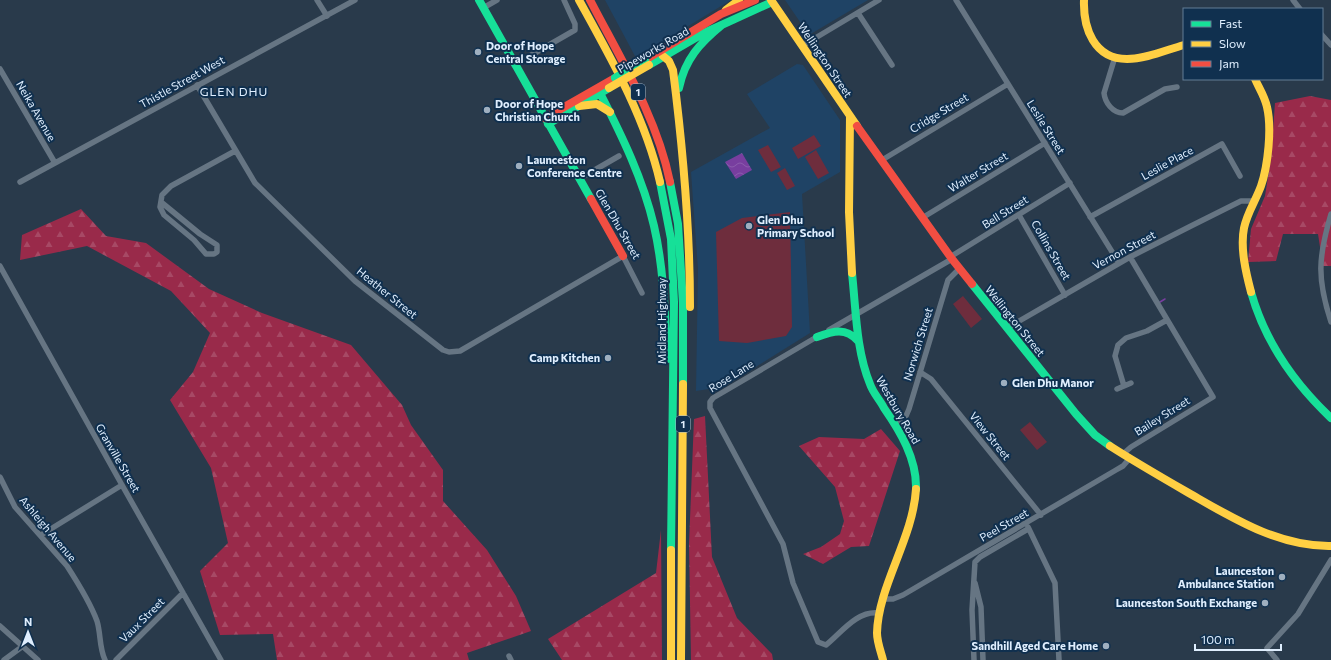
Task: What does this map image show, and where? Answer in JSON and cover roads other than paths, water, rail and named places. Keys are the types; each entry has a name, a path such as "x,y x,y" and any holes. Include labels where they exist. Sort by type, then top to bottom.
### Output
{"main road":[{"name":"Glen Dhu Street","path":"479,0 514,65 623,256"},
{"name":"Midland Highway","path":"579,0 637,112 655,161 664,198 671,248 673,287 671,660"},
{"name":"Midland Highway","path":"590,0 647,112 661,148 674,199 680,240 683,304 681,660"},
{"path":"678,108 680,80 688,59 700,42 722,25 719,15 739,0"},
{"name":"Pipeworks Road","path":"547,121 647,62 719,15 755,0"},
{"path":"1084,0 1084,20 1089,37 1099,49 1115,57 1136,58 1183,45"},
{"name":"Pipeworks Road","path":"607,86 615,78 647,62 663,56 771,1"},
{"name":"Wellington Street","path":"771,1 850,116 959,269 1076,414 1097,436 1126,456 1246,524 1303,544 1317,547 1331,546"},
{"path":"663,56 672,66 678,108 686,185 690,257 688,394 682,476"},
{"path":"1255,80 1267,105 1269,115 1263,182 1246,221 1243,238 1246,268 1255,304 1268,336 1288,370 1304,391 1331,418"},
{"path":"599,90 638,173 650,210 658,248 663,289 672,447"},
{"name":"Pipeworks Road","path":"547,121 579,106 599,90"},
{"path":"579,106 597,104 607,109 611,114"},
{"name":"Westbury Road","path":"850,116 849,212 856,316 865,374 870,386 896,426 911,455 915,472 916,491 910,524 879,613 877,635 883,660"},
{"path":"817,336 844,330 853,334 859,341"}],"street":[{"path":"317,0 326,16"},
{"name":"Thistle Street West","path":"20,182 355,0"},
{"path":"483,8 497,0"},
{"path":"514,65 575,30 575,24 564,0"},
{"path":"802,46 879,0"},
{"name":"Leslie Street","path":"956,0 1119,263"},
{"path":"858,13 892,65"},
{"path":"1323,36 1331,45"},
{"path":"1115,57 1104,93 1112,109 1118,113 1123,113 1165,89 1176,87"},
{"name":"Neika Avenue","path":"0,68 56,163"},
{"name":"Cridge Street","path":"882,160 1008,84"},
{"name":"Heather Street","path":"198,85 255,183 345,272 443,350 449,352 460,350 623,256"},
{"name":"Walter Street","path":"922,218 1045,143"},
{"name":"Leslie Place","path":"1090,217 1222,144 1240,176"},
{"path":"161,202 200,234 215,244 218,248 217,252 210,255 206,254 194,240 164,214 160,208 162,195 171,186 235,151"},
{"path":"579,179 619,156"},
{"name":"Bell Street","path":"951,258 1070,183"},
{"name":"Vernon Street","path":"1007,328 1130,257 1241,201 1255,201"},
{"path":"1331,214 1322,248 1320,271 1322,294 1331,322"},
{"name":"Collins Street","path":"1019,215 1065,295"},
{"name":"Glen Dhu Street","path":"623,256 642,293"},
{"path":"1124,386 1115,356 1118,344 1126,338 1147,331 1167,320 1130,257"},
{"name":"Rose Lane","path":"879,613 865,616 847,626 826,645 818,642 793,583 783,544 709,405 711,400 716,396 817,336 856,316 951,258"},
{"name":"Granville Street","path":"0,266 221,660"},
{"name":"Norwich Street","path":"896,426 907,414 948,280 959,269"},
{"name":"Bailey Street","path":"1126,456 1130,447 1213,397 1167,320"},
{"name":"View Street","path":"920,372 931,380 1041,515"},
{"path":"1117,389 1131,383"},
{"name":"Peel Street","path":"884,599 893,599 903,595 1027,526 1041,515 1124,466 1126,456"},
{"name":"Ashleigh Avenue","path":"0,477 15,507 67,566 93,612 99,632 100,649 104,660"},
{"path":"41,535 122,485"},
{"path":"974,660 972,610 974,565 977,559 1027,526 1055,583 1059,660"},
{"path":"1277,660 1267,648 1298,614 1331,560"},
{"path":"974,581 981,607 983,660"},
{"name":"Vaux Street","path":"116,660 183,593"},
{"path":"0,626 38,660"},
{"path":"4,660 23,646"}],"water":[{"path":"742,153 752,170 736,179 725,162"}],"waterway":[{"path":"1160,302 1165,299"}],"place":[{"name":"Door of Hope Central Storage","path":"478,52"},
{"name":"Door of Hope Christian Church","path":"487,110"},
{"name":"Launceston Conference Centre","path":"519,166"},
{"name":"Glen Dhu Primary School","path":"749,226"},
{"name":"Camp Kitchen","path":"608,358"},
{"name":"Glen Dhu Manor","path":"1004,383"},
{"name":"Launceston Ambulance Station","path":"1282,577"},
{"name":"Launceston South Exchange","path":"1265,603"},
{"name":"Sandhill Aged Care Home","path":"1106,646"}],"district":[{"name":"GLEN DHU","path":"234,92"}]}
